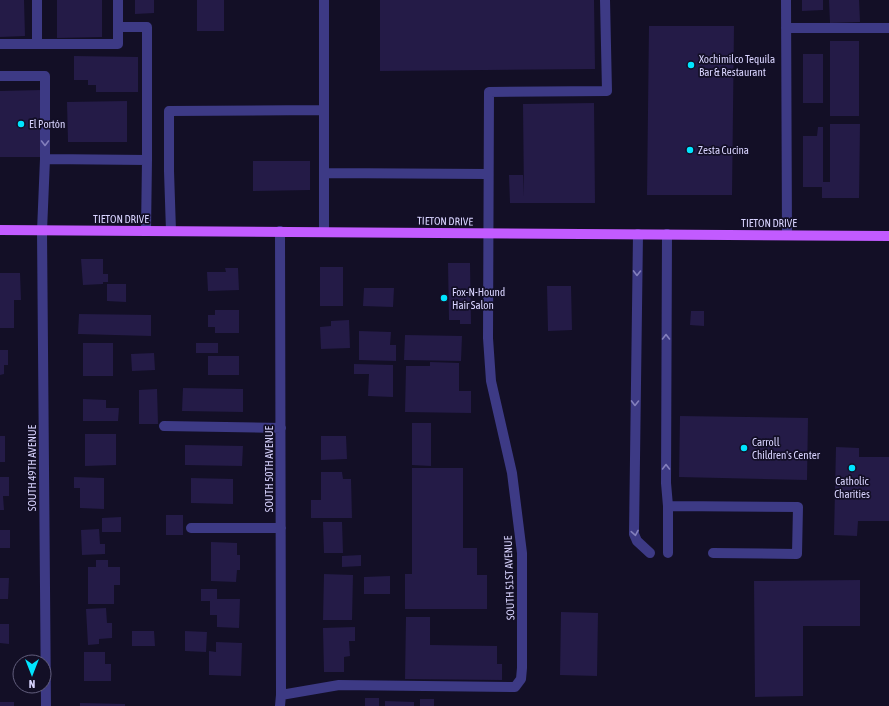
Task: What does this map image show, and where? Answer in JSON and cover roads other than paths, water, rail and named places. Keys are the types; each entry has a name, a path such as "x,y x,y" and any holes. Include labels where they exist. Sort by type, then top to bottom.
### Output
{"main road":[{"name":"TIETON DRIVE","path":"0,230 889,236"}],"street":[{"path":"37,0 37,44"},
{"path":"0,44 118,44 118,0"},
{"path":"324,0 324,232"},
{"path":"488,234 489,92 607,91 605,0"},
{"path":"786,0 787,235"},
{"path":"118,27 147,27 146,231"},
{"path":"786,28 889,28"},
{"name":"SOUTH 49TH AVENUE","path":"0,76 45,76 45,159 42,231 46,706"},
{"path":"171,231 168,172 168,111 324,110"},
{"path":"45,159 147,160"},
{"path":"324,173 488,174"},
{"name":"SOUTH 50TH AVENUE","path":"280,231 282,695 280,706"},
{"name":"SOUTH 51ST AVENUE","path":"282,695 339,685 515,687 521,679 522,553 512,473 491,381 488,338 488,234"},
{"path":"638,234 634,534 637,541 650,553"},
{"path":"667,234 666,483 668,506 668,553"},
{"path":"164,426 281,428"},
{"path":"668,506 798,507 797,554 713,553"},
{"path":"191,528 281,528"}],"place":[{"name":"Xochimilco Tequila Bar & Restaurant","path":"691,65"},
{"name":"El Portón","path":"21,124"},
{"name":"Zesta Cucina","path":"690,150"},
{"name":"Fox-N-Hound Hair Salon","path":"444,298"},
{"name":"Carroll Children's Center","path":"744,448"},
{"name":"Catholic Charities","path":"852,468"}]}
